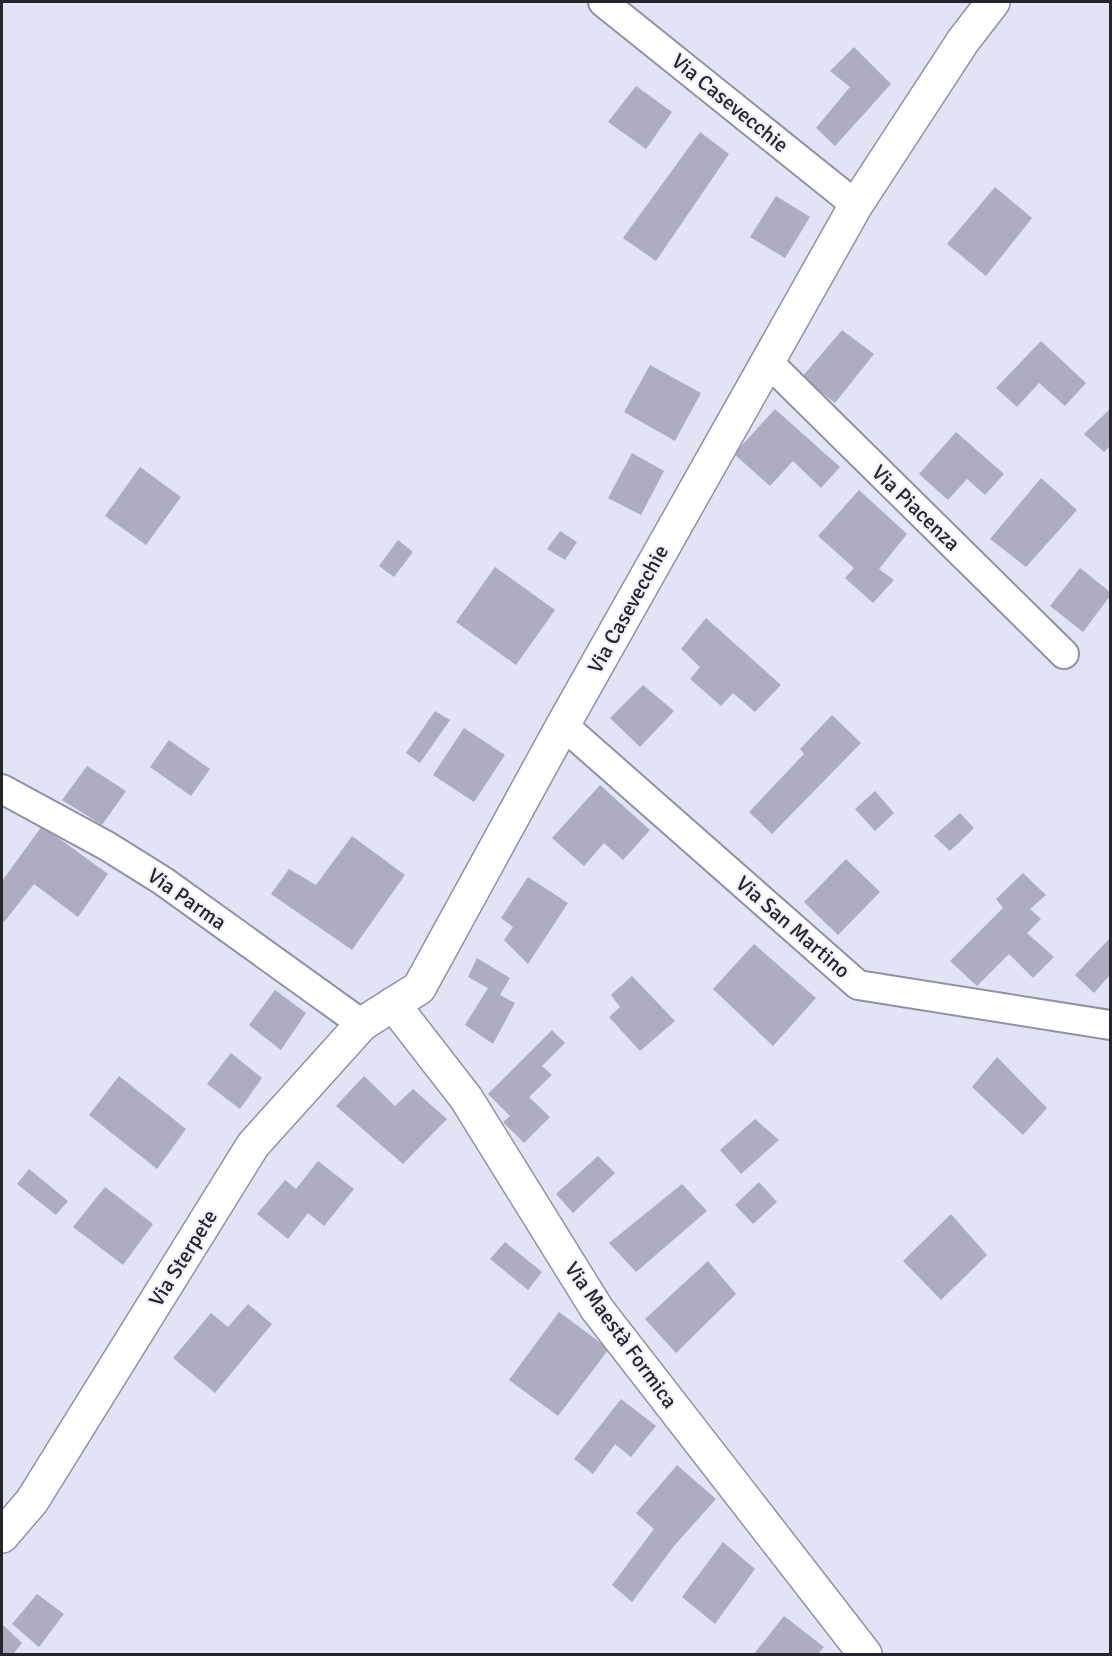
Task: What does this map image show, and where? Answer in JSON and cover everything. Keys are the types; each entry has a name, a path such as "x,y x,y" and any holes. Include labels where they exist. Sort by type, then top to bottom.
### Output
{"street":[{"name":"Via Casevecchie","path":"603,2 856,205"},
{"name":"Via Casevecchie","path":"393,1004 419,988 563,725 856,205 963,41 993,2"},
{"name":"Via Piacenza","path":"768,362 1064,654"},
{"name":"Via San Martino","path":"563,725 858,985 1110,1025"},
{"name":"Via Parma","path":"2,789 107,846 164,881 362,1024"},
{"name":"Via Sterpete","path":"2,1536 32,1501 254,1145 362,1024 393,1004"},
{"name":"Via Maestà Formica","path":"393,1004 466,1098 597,1309 865,1654"}],"building":[{"path":"854,47 891,84 835,146 816,128 850,87 830,71"},
{"path":"636,86 672,112 646,149 608,122"},
{"path":"700,132 729,154 656,261 623,238"},
{"path":"995,187 1032,218 986,276 947,244"},
{"path":"776,196 810,217 785,258 750,237"},
{"path":"842,330 874,354 835,403 802,377"},
{"path":"1041,341 1086,383 1065,406 1039,383 1017,407 996,388"},
{"path":"650,365 701,393 675,441 624,412"},
{"path":"775,409 840,467 821,488 793,461 770,486 734,454"},
{"path":"1110,409 1110,446 1104,452 1084,434"},
{"path":"956,432 1004,474 985,495 967,479 948,500 919,474"},
{"path":"632,453 664,471 641,515 608,498"},
{"path":"140,467 181,497 146,545 105,516"},
{"path":"1041,478 1077,510 1026,567 990,539"},
{"path":"859,490 907,534 879,569 894,580 873,603 845,578 854,568 818,536"},
{"path":"560,531 577,542 565,560 547,549"},
{"path":"398,540 413,552 394,577 379,566"},
{"path":"495,567 555,610 516,665 456,622"},
{"path":"1080,568 1110,592 1110,596 1083,632 1050,606"},
{"path":"706,618 781,685 755,712 733,693 721,706 690,679 700,667 681,649"},
{"path":"643,685 674,711 640,747 610,718"},
{"path":"435,711 450,720 420,763 406,753"},
{"path":"832,715 861,743 772,834 749,812 804,754 800,749"},
{"path":"464,728 505,755 474,802 433,775"},
{"path":"169,740 210,769 191,796 150,767"},
{"path":"87,766 126,791 102,825 62,800"},
{"path":"600,785 650,830 623,860 604,843 584,866 552,838"},
{"path":"875,791 894,813 875,831 855,809"},
{"path":"960,813 974,828 950,851 934,836"},
{"path":"42,826 108,874 78,917 34,884 4,922 2,920 2,881"},
{"path":"352,836 405,875 352,950 271,894 289,869 316,885"},
{"path":"846,859 880,892 838,935 804,902"},
{"path":"1023,873 1046,895 1030,909 1041,919 1027,933 1054,957 1033,978 1009,954 977,986 950,961 1003,908 996,899"},
{"path":"528,877 568,903 528,964 504,940 513,927 501,918"},
{"path":"1110,938 1110,975 1094,993 1075,975"},
{"path":"754,944 816,998 773,1046 713,989"},
{"path":"477,958 510,978 500,995 515,1003 493,1044 465,1025 488,988 468,977"},
{"path":"632,976 675,1021 640,1051 609,1017 620,1007 611,995"},
{"path":"275,990 306,1013 281,1050 249,1025"},
{"path":"552,1030 565,1043 542,1066 552,1075 529,1097 550,1117 524,1143 503,1122 510,1116 488,1094"},
{"path":"231,1053 262,1078 240,1109 207,1084"},
{"path":"997,1057 1047,1108 1023,1135 972,1087"},
{"path":"119,1076 186,1129 157,1169 89,1115"},
{"path":"364,1076 395,1106 413,1089 447,1119 403,1164 336,1106"},
{"path":"755,1119 779,1140 741,1174 720,1150"},
{"path":"598,1156 615,1173 573,1213 556,1194"},
{"path":"318,1161 354,1189 324,1226 308,1213 288,1239 257,1214 285,1180 296,1189"},
{"path":"29,1169 68,1201 56,1215 17,1184"},
{"path":"759,1182 777,1202 753,1224 735,1205"},
{"path":"682,1184 707,1211 636,1272 609,1243"},
{"path":"105,1187 153,1224 123,1265 73,1227"},
{"path":"951,1214 987,1255 941,1300 903,1261"},
{"path":"505,1242 542,1272 528,1290 490,1259"},
{"path":"708,1261 736,1294 676,1353 645,1319"},
{"path":"248,1304 272,1324 215,1393 173,1358 211,1313 228,1327"},
{"path":"559,1312 609,1349 558,1416 509,1380"},
{"path":"621,1399 656,1426 631,1457 615,1444 593,1474 574,1459"},
{"path":"677,1465 716,1499 674,1546 632,1602 612,1585 654,1529 636,1513"},
{"path":"723,1542 755,1569 715,1624 682,1597"},
{"path":"37,1594 64,1614 39,1647 12,1624"},
{"path":"784,1616 824,1647 818,1654 754,1654"},
{"path":"2,1624 22,1643 13,1654 2,1654"}]}
